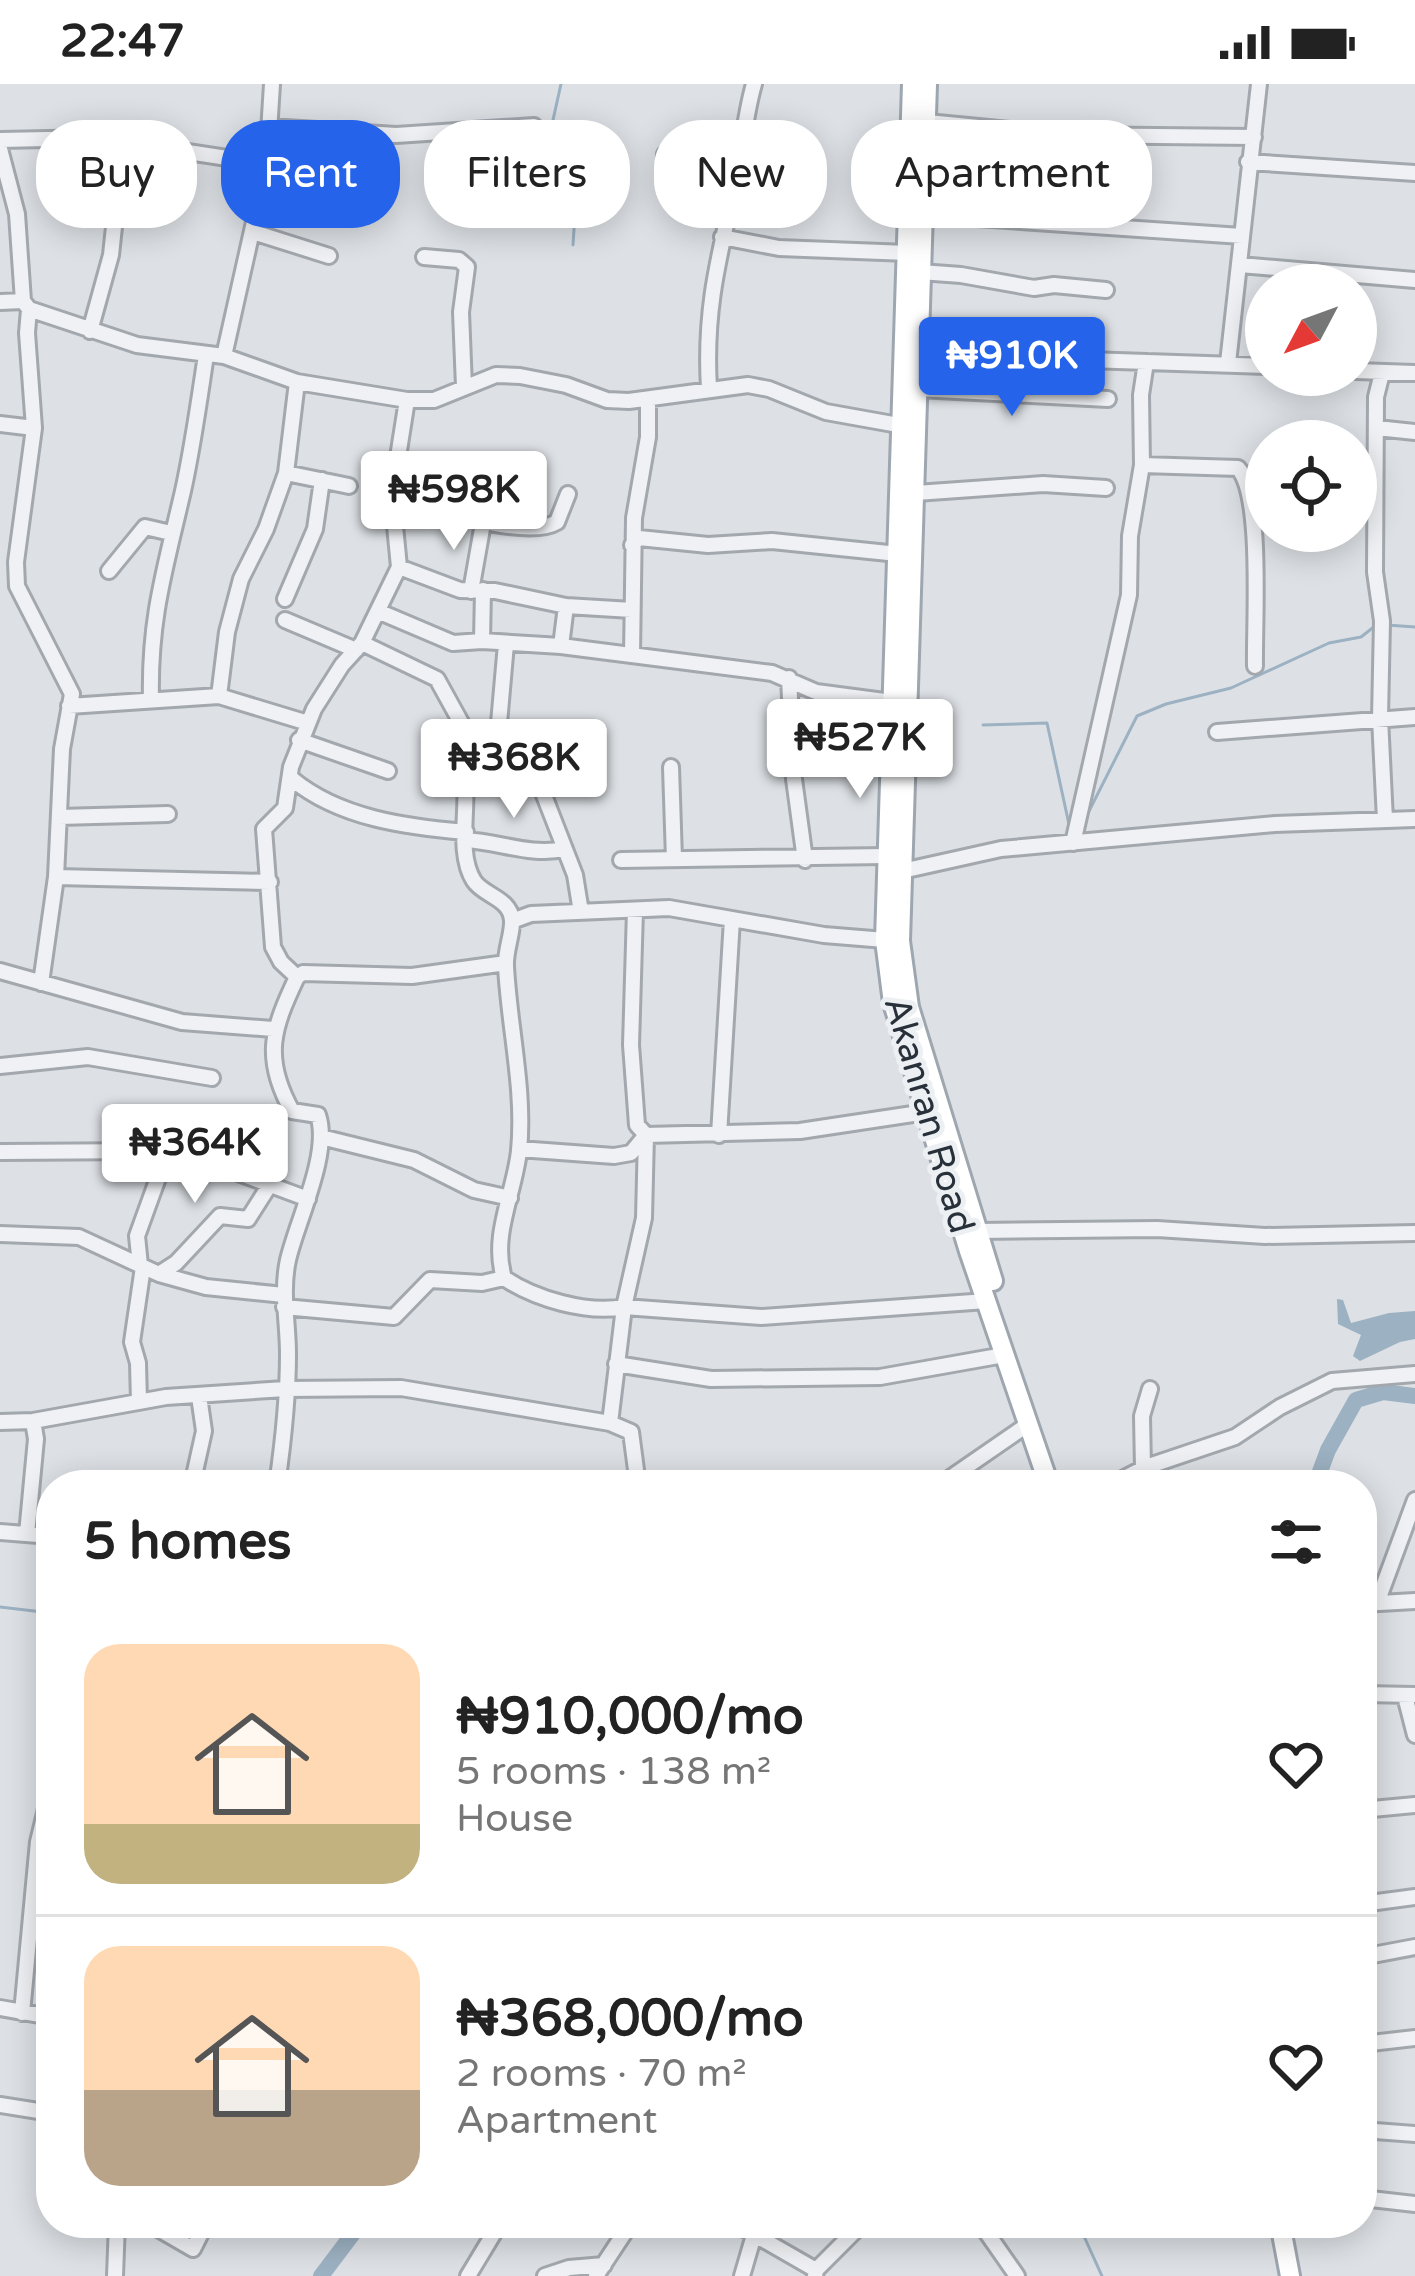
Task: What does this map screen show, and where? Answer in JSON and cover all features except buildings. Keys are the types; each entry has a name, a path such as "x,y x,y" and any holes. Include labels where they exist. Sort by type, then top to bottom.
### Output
{"main road":[{"name":"Akanran Road","path":"912,84 913,120"},
{"name":"Akanran Road","path":"927,84 927,120"},
{"name":"Akanran Road","path":"913,228 908,253 892,702 895,826 902,871 900,941 909,1007 1054,1470"},
{"name":"Akanran Road","path":"917,228 916,493 895,826 886,856 885,940 893,1003 1044,1470"},
{"path":"1283,2238 1290,2276"},
{"path":"1294,2238 1300,2276"}],"street":[{"path":"270,120 272,84"},
{"path":"744,120 754,84"},
{"path":"1228,363 1259,84"},
{"path":"1152,136 1254,137"},
{"path":"36,142 0,144 17,214 34,428 17,586 70,687 56,877 41,982"},
{"path":"1248,162 1415,173"},
{"path":"90,331 114,228"},
{"path":"224,356 254,228"},
{"path":"709,388 709,305 724,228"},
{"path":"1123,228 1242,236"},
{"path":"253,232 329,256"},
{"path":"722,237 779,248 908,253"},
{"path":"424,257 459,260 467,267 461,312 464,387"},
{"path":"1240,266 1415,280"},
{"path":"920,272 1034,289 1054,285 1106,290"},
{"path":"0,302 26,305 137,345 224,356 297,382 407,400 434,400 496,375 566,385 607,400 648,400 748,385 826,412 904,427"},
{"path":"919,348 1245,364"},
{"path":"151,700 150,644 206,355"},
{"path":"1073,843 1129,595 1146,362"},
{"path":"1377,373 1415,373"},
{"path":"1377,420 1382,373"},
{"path":"219,696 226,632 242,579 286,473 297,382"},
{"path":"918,389 1108,399"},
{"path":"297,977 273,947 264,829 285,808 299,740 326,689 380,612 399,567 392,495 407,400"},
{"path":"632,655 632,545 648,436 648,400"},
{"path":"0,424 34,428"},
{"path":"1377,428 1415,432"},
{"path":"1142,465 1238,468 1244,475 1251,490 1253,518 1255,666"},
{"path":"286,473 349,486"},
{"path":"285,599 315,529 322,480"},
{"path":"916,493 1042,484 1106,488"},
{"path":"392,495 483,523 553,526 568,494"},
{"path":"482,640 477,591 483,523"},
{"path":"110,571 145,526 171,533"},
{"path":"632,545 639,538 708,545 772,542 898,554"},
{"path":"1375,552 1382,621 1385,820"},
{"path":"399,567 453,589 566,607 632,610"},
{"path":"561,646 566,607"},
{"path":"380,612 443,641 561,646 772,673 816,692 892,702"},
{"path":"285,620 437,680 475,748 496,757"},
{"path":"494,780 506,644"},
{"path":"789,678 794,779 805,860"},
{"path":"69,706 219,696 308,723"},
{"path":"1217,732 1415,717"},
{"path":"299,740 388,771"},
{"path":"671,767 674,859"},
{"path":"292,779 332,806 418,828 543,854 566,848"},
{"path":"504,1278 497,1254 519,1149 517,1048 506,963 512,921 499,898 476,884 466,836 465,780 539,785 575,875 581,912"},
{"path":"59,817 167,814"},
{"path":"902,871 1001,849 1275,824 1415,819"},
{"path":"621,860 886,856"},
{"path":"56,877 270,882"},
{"path":"512,921 531,914 669,908 885,940"},
{"path":"610,1423 624,1307 644,1218 646,1135 637,1125 631,1045 635,910"},
{"path":"719,1135 732,919"},
{"path":"278,1470 288,1355 286,1266 321,1137 317,1115 292,1111 279,1084 273,1029 303,973 412,976 506,963"},
{"path":"0,971 182,1022 273,1029"},
{"path":"0,1066 88,1057 212,1078"},
{"path":"646,1135 800,1131 926,1112"},
{"path":"519,1149 614,1156 631,1154 646,1135"},
{"path":"321,1137 414,1160 474,1190 510,1198"},
{"path":"0,1152 166,1153 198,1158 308,1198"},
{"path":"130,1253 166,1153"},
{"path":"159,1274 176,1263 220,1216 253,1216 269,1186"},
{"path":"976,1231 1157,1229 1265,1236 1415,1233"},
{"path":"0,1234 79,1237 130,1253 159,1274 206,1287 394,1316 430,1280 482,1283 504,1278 532,1294 610,1310 624,1307 761,1317 987,1301"},
{"path":"139,1402 132,1342 142,1266"},
{"path":"616,1364 711,1379 880,1378 1004,1355"},
{"path":"1150,1389 1142,1416 1143,1469 1235,1437 1332,1381 1415,1374"},
{"path":"0,1422 199,1396 284,1389 401,1388 610,1423 631,1432 636,1470"},
{"path":"196,1470 204,1431 199,1396"},
{"path":"27,1534 33,1421"},
{"path":"962,1470 1027,1425"},
{"path":"1377,1588 1415,1500"},
{"path":"0,1532 36,1535"},
{"path":"1377,1604 1415,1601"},
{"path":"1377,1695 1410,1696 1415,1735"},
{"path":"1377,1809 1415,1805"},
{"path":"22,2013 36,1863"},
{"path":"1377,1902 1415,1897"},
{"path":"1377,1954 1415,1947"},
{"path":"0,2008 36,2015"},
{"path":"1377,2042 1415,2038"},
{"path":"0,2105 36,2111"},
{"path":"1377,2131 1415,2134"},
{"path":"1377,2200 1415,2204"},
{"path":"115,2276 116,2238"},
{"path":"175,2238 194,2249 199,2238"},
{"path":"468,2276 491,2238"},
{"path":"545,2276 569,2268 600,2271 622,2238"},
{"path":"742,2276 753,2238"},
{"path":"759,2238 815,2273 849,2238"},
{"path":"990,2238 1017,2276"}],"water":[{"path":"1337,1299 1343,1300 1351,1323 1415,1311 1415,1339 1360,1361 1353,1356 1361,1335 1338,1324"}],"waterway":[{"path":"561,84 551,129 577,181 573,245"},
{"path":"1387,625 1415,627"},
{"path":"1084,821 1137,716 1231,688 1329,643 1361,637 1375,626"},
{"path":"983,725 1047,723 1070,829"},
{"path":"1321,1470 1356,1400 1383,1392 1415,1396"},
{"path":"0,1607 36,1611"},
{"path":"321,2276 350,2238"},
{"path":"1085,2238 1102,2276"}]}
